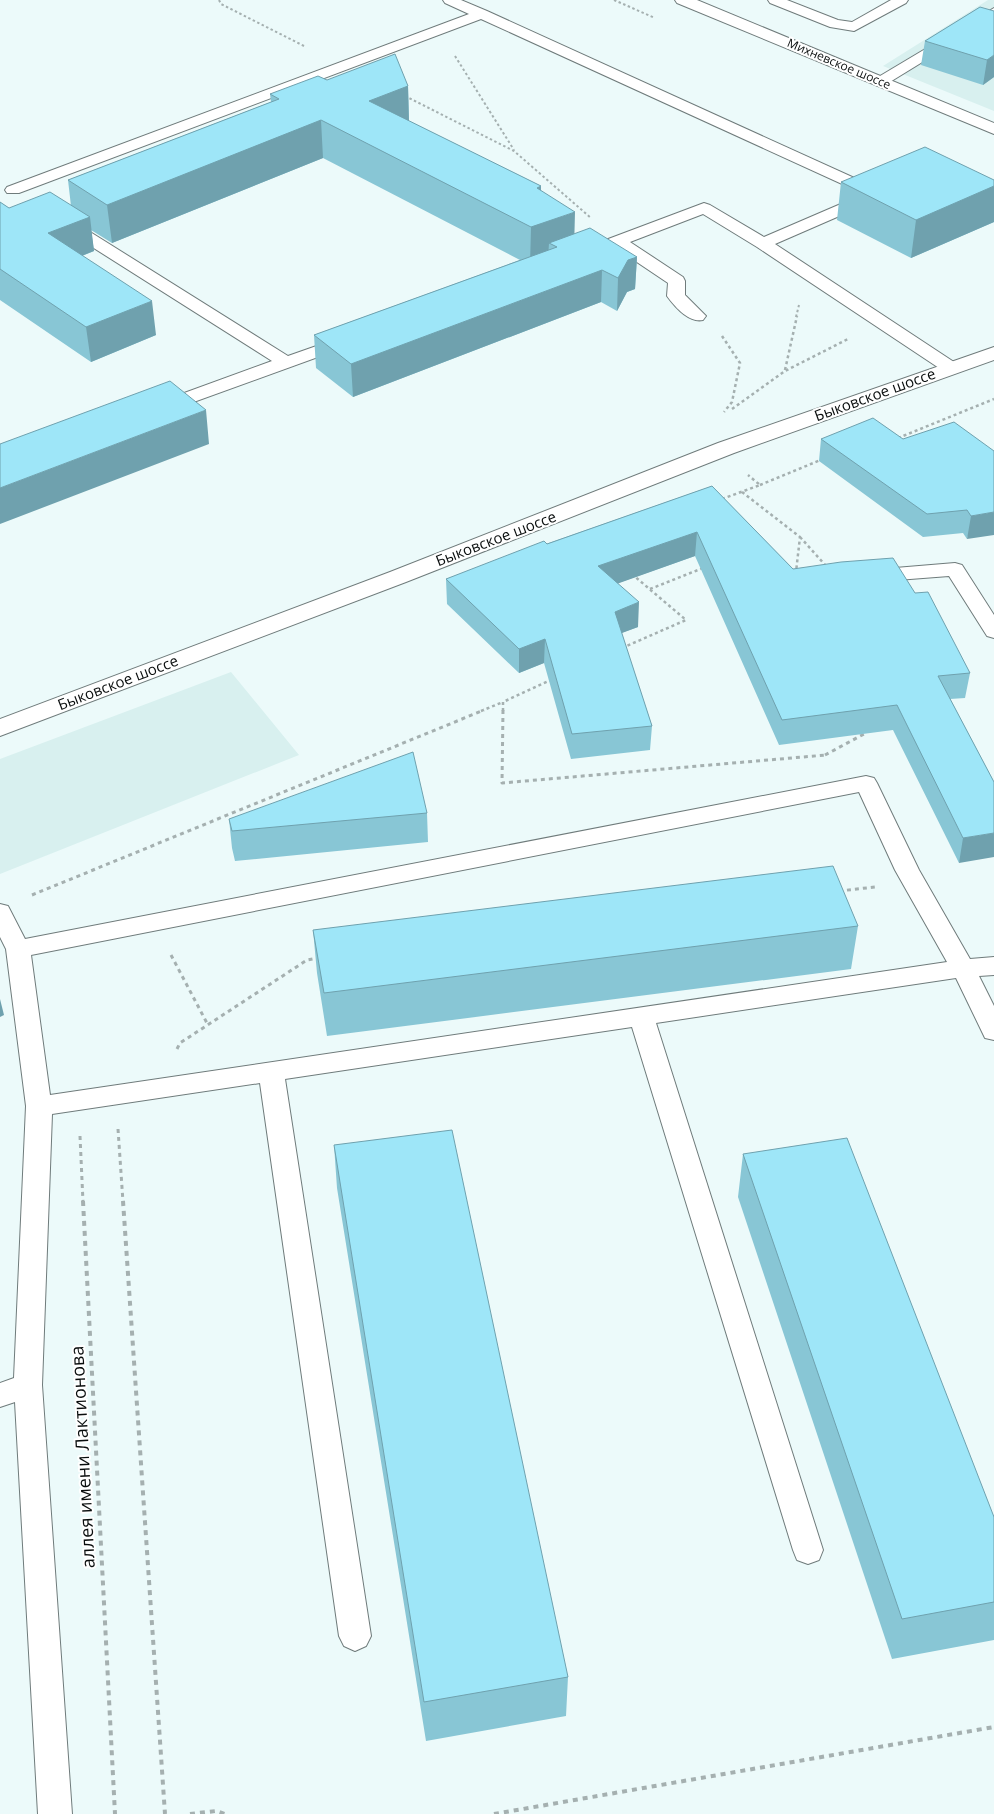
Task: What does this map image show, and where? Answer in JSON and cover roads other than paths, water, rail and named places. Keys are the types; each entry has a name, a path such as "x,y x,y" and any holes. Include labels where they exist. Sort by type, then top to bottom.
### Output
{"main road":[{"name":"Михневское шоссе","path":"683,0 994,129"},
{"name":"Быковское шоссе","path":"0,728 398,577 718,452 994,353"}],"lane":[{"path":"775,0 834,24 854,27 902,0"},
{"path":"456,3 480,7 877,194 763,243"},
{"path":"7,186 439,31 480,7"},
{"path":"880,82 994,12"},
{"path":"7,186 30,201"},
{"path":"572,258 619,242 704,208 807,271 950,368"},
{"path":"54,216 286,362"},
{"path":"619,242 677,281 676,296 697,316"},
{"path":"148,412 360,335"},
{"path":"838,578 955,569 994,632"},
{"path":"18,949 866,783 914,882 963,968 994,1031"},
{"path":"0,912 18,949 39,1106 28,1385 54,1814"},
{"path":"39,1106 963,968 994,966"},
{"path":"641,1016 808,1550"},
{"path":"271,1071 354,1636"},
{"path":"0,1395 28,1385"}]}
